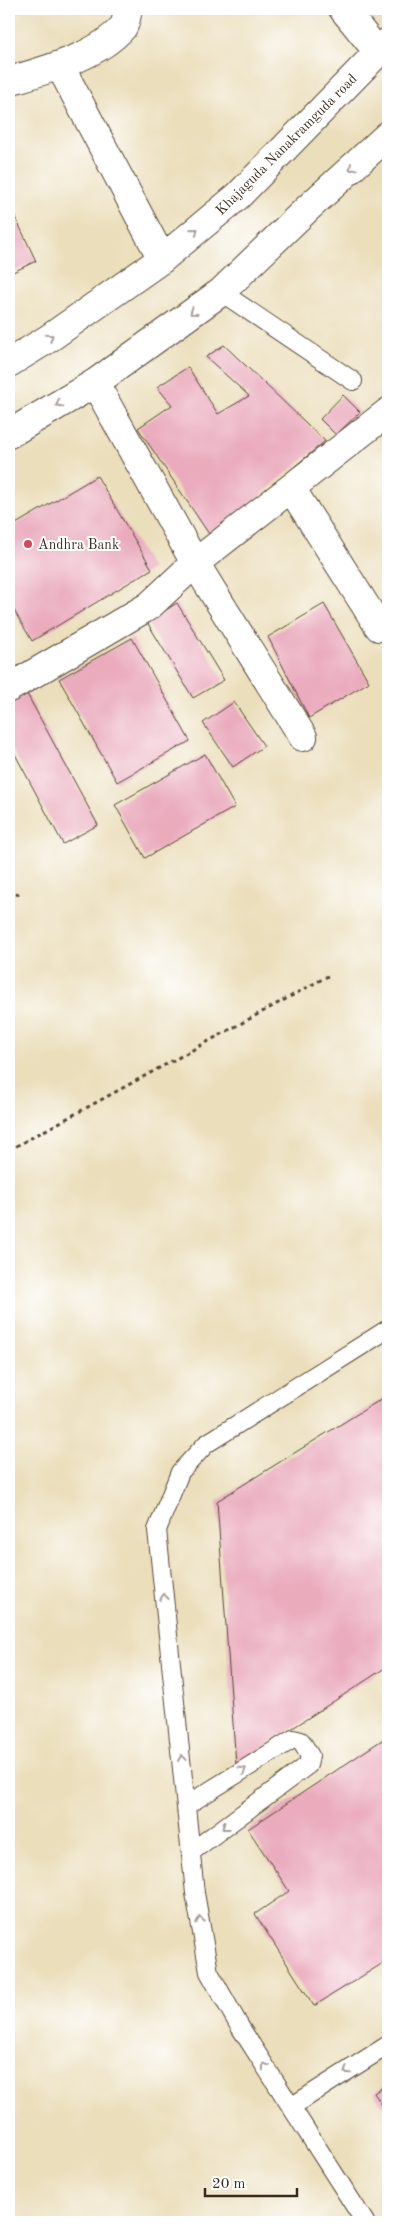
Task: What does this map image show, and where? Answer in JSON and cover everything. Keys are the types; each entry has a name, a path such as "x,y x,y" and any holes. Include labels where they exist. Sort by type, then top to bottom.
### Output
{"street":[{"path":"9,81 60,66 106,41 124,26 128,9"},
{"path":"343,9 383,47"},
{"name":"Khajaguda Nanakramguda road","path":"9,363 48,339 162,259 238,196 383,47"},
{"path":"60,66 162,259"},
{"path":"9,434 95,382 221,292 307,209 388,135"},
{"path":"95,382 195,563 303,737"},
{"path":"9,688 148,606 195,563 388,412"},
{"path":"291,488 380,627"}],"lane":[{"path":"221,292 353,381"},
{"path":"365,2222 240,2027 209,1972 195,1893 157,1530 180,1472 206,1444 388,1329"},
{"path":"187,1805 293,1739 300,1741 310,1756 308,1765 191,1852"},
{"path":"291,2107 388,2045"}],"path":[{"path":"9,899 19,893"},
{"path":"9,1150 328,976"}],"building":[{"path":"9,204 36,261 9,274"},
{"path":"224,345 325,441 211,537 138,428 172,405 157,387 188,367 218,414 249,396 206,357"},
{"path":"343,395 360,412 336,435 320,419"},
{"path":"97,476 152,569 32,641 9,602 9,528"},
{"path":"177,603 224,680 193,698 147,622"},
{"path":"324,604 369,682 309,718 268,637"},
{"path":"132,638 190,741 117,782 59,679"},
{"path":"26,692 98,825 63,844 9,743 9,702"},
{"path":"234,702 264,746 233,767 203,723"},
{"path":"205,754 235,807 145,858 115,805"},
{"path":"388,1395 388,1666 236,1765 217,1501"},
{"path":"388,1736 388,1960 314,2006 255,1914 289,1891 248,1829"},
{"path":"388,2083 388,2114 374,2093"}],"place":[{"name":"Andhra Bank","path":"28,544"}]}
